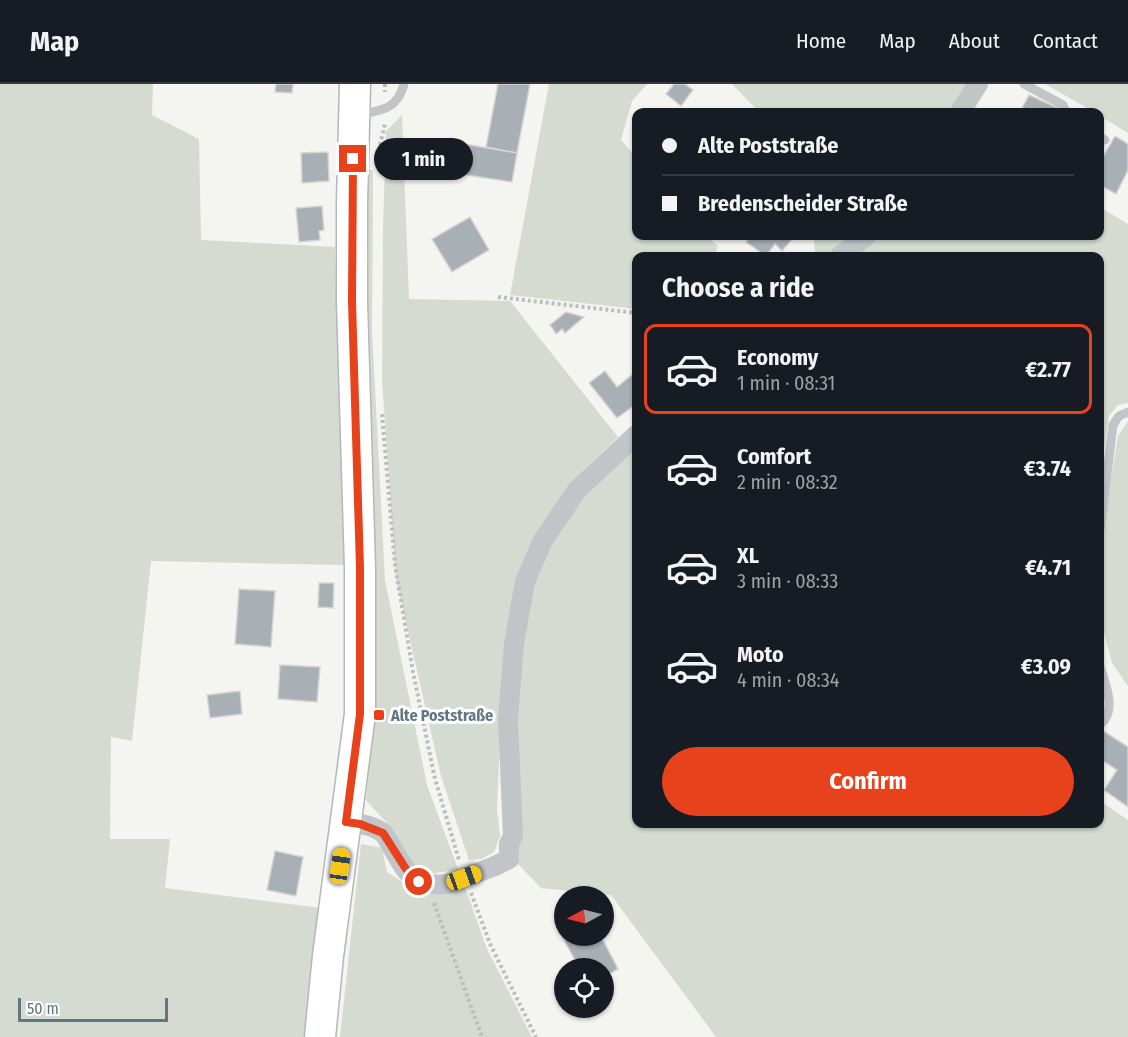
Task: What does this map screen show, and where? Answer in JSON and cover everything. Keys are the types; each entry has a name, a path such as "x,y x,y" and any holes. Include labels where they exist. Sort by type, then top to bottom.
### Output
{"main road":[{"path":"320,1037 328,956 360,714 360,568 352,302 355,84"}],"street":[{"path":"966,108 978,84"},
{"path":"845,252 861,240"},
{"path":"346,822 360,824 383,833 412,876 428,885 448,884 509,859 509,844 513,836 508,719 514,644 525,582 542,542 577,490 632,439"}],"lane":[{"path":"354,116 386,109 399,98 404,84"},
{"path":"1024,84 1063,105 1064,108"},
{"path":"1104,499 1113,425 1119,416 1128,412"},
{"path":"1104,682 1109,703 1108,715 1104,720"}],"path":[{"path":"379,156 380,144"},
{"path":"498,297 632,313"},
{"path":"381,405 395,565 413,672 435,779 461,866"},
{"path":"428,885 482,1037"},
{"path":"469,886 491,946 536,1037"}],"shaded area":[{"path":"0,84 153,84 152,115 199,139 201,240 335,247 344,565 151,561 132,741 111,737 110,839 170,839 165,888 321,908 306,1037 0,1037"},
{"path":"549,84 647,84 632,101 621,140 632,152 632,240 711,240 718,246 716,252 632,252 632,309 510,295"},
{"path":"732,84 969,84 955,108 755,108"},
{"path":"1045,84 1128,84 1128,133 1104,118 1104,108 1087,108"},
{"path":"402,115 409,299 510,301 618,437 578,476 547,520 502,692 497,809 500,836 494,852 481,859 469,860 441,776 396,579 382,380 383,226 386,131"},
{"path":"367,168 373,171 372,330 385,580 427,785 458,869 425,875 414,867 395,832 366,800 374,711 366,327"},
{"path":"1104,209 1128,224 1128,403 1118,405 1109,416 1104,451 1104,252 853,252 867,240 1104,240"},
{"path":"814,240 850,240 834,252 815,252"},
{"path":"1128,421 1128,686 1112,663 1104,632 1104,522 1118,436"},
{"path":"632,449 632,828 1104,828 1104,804 1128,820 1128,1037 716,1037 614,899 614,886 541,888 518,864 514,700 537,565 581,494"},
{"path":"361,844 382,848 387,872 409,886 431,891 464,884 487,949 532,1037 340,1037"}],"building":[{"path":"276,84 293,84 292,93 275,92"},
{"path":"498,84 530,84 517,153 486,147"},
{"path":"674,84 685,84 693,90 681,106 666,94"},
{"path":"1029,95 1058,108 1022,108"},
{"path":"1115,136 1128,144 1128,170 1116,194 1104,187 1104,155"},
{"path":"458,143 517,153 512,182 454,173"},
{"path":"328,152 329,181 302,183 301,153"},
{"path":"322,206 324,230 319,231 320,240 299,242 296,208"},
{"path":"470,217 489,250 452,272 432,239"},
{"path":"748,240 792,240 782,251 775,244 769,252 760,252 746,242"},
{"path":"566,312 584,317 565,333 562,329 556,334 550,325"},
{"path":"605,371 617,387 632,375 632,407 617,418 589,383"},
{"path":"319,583 334,583 333,608 318,607"},
{"path":"239,589 275,591 271,647 235,644"},
{"path":"280,665 320,667 317,702 278,699"},
{"path":"240,691 242,714 210,718 207,695"},
{"path":"1104,731 1128,747 1128,807 1104,790 1117,770 1104,762"},
{"path":"275,851 303,857 296,896 267,890"},
{"path":"567,946 606,946 612,958 574,958"}],"place":[{"name":"Alte Poststraße","path":"379,715"}],"route":[{"path":"353,159 352,302 360,568 360,714 346,822 371,827 383,833 406,869 419,882"}]}
